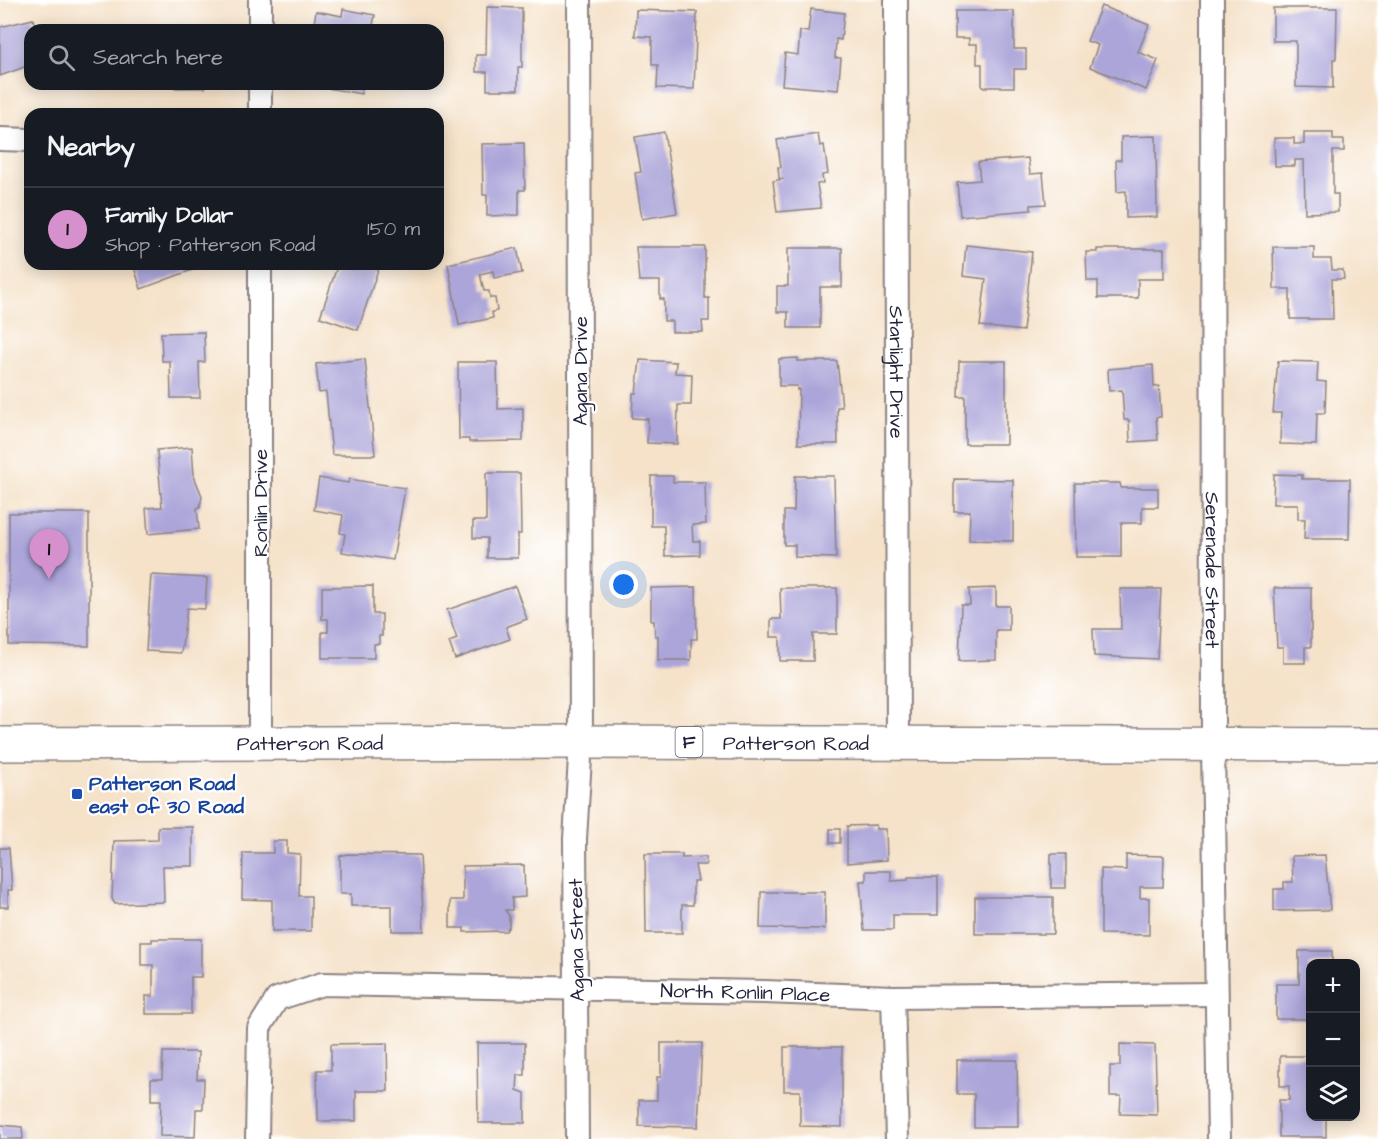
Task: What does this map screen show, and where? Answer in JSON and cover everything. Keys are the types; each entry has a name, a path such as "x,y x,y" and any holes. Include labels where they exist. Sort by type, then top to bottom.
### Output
{"main road":[{"name":"Patterson Road","path":"0,744 580,742 898,745 1378,745"}],"street":[{"path":"260,0 260,24"},
{"name":"Agana Drive","path":"579,0 580,742"},
{"name":"Starlight Drive","path":"896,0 898,745"},
{"name":"Serenade Street","path":"1212,0 1213,746 1219,1139"},
{"path":"260,90 260,108"},
{"path":"0,139 24,140"},
{"name":"Ronlin Drive","path":"260,270 260,743"},
{"name":"Agana Street","path":"577,1139 575,839 580,742"},
{"name":"North Ronlin Place","path":"257,1139 259,1028 277,999 322,984 893,997 1216,994"},
{"path":"893,997 897,1139"}],"building":[{"path":"1101,6 1149,25 1138,52 1158,60 1146,90 1090,67 1098,45 1087,41"},
{"path":"487,7 522,8 522,67 518,67 518,90 487,90 487,72 476,72 476,55 486,55"},
{"path":"1273,8 1337,8 1333,88 1296,87 1296,41 1273,41"},
{"path":"343,9 375,15 373,24 314,24 316,11 342,16"},
{"path":"811,9 844,13 841,40 836,39 835,58 841,58 838,90 782,85 785,53 798,55 800,31 808,32"},
{"path":"636,10 697,12 694,89 657,88 658,65 652,65 652,37 635,36"},
{"path":"955,11 1014,11 1014,49 1026,49 1026,69 1014,69 1014,87 982,87 982,64 977,64 977,44 969,44 969,38 955,38"},
{"path":"33,19 34,24 24,24 24,67 0,76 0,27"},
{"path":"338,90 362,90 361,94"},
{"path":"664,132 677,213 642,219 635,173 641,172 635,137"},
{"path":"1304,133 1333,133 1333,140 1344,140 1344,151 1333,151 1333,194 1338,194 1338,212 1305,213 1304,160 1295,160 1295,166 1275,166 1274,138 1294,138 1294,144 1304,144"},
{"path":"818,134 820,146 824,145 828,174 822,175 823,183 817,184 821,208 777,212 773,181 782,179 779,178 778,167 781,167 777,140"},
{"path":"1156,136 1157,217 1126,218 1126,191 1117,192 1116,160 1121,160 1121,137"},
{"path":"524,143 525,190 519,190 519,215 487,216 487,195 483,195 482,144"},
{"path":"1028,158 1030,174 1043,173 1046,204 1031,205 1031,210 960,216 957,182 980,180 978,162"},
{"path":"966,245 1032,252 1023,331 980,326 986,279 963,276"},
{"path":"636,247 705,247 705,298 709,298 709,321 702,321 703,332 672,332 672,321 664,321 664,299 660,299 660,281 639,281"},
{"path":"1273,247 1314,247 1314,259 1331,259 1332,270 1343,270 1344,279 1332,279 1333,319 1290,319 1290,289 1274,289"},
{"path":"517,248 522,273 494,278 493,271 480,274 484,291 489,291 490,298 495,298 497,311 492,312 493,318 459,325 448,264"},
{"path":"788,248 842,248 842,287 820,287 820,328 788,328 788,312 777,312 777,286 788,286"},
{"path":"1097,249 1164,249 1164,279 1138,279 1138,298 1098,298 1098,281 1087,281 1086,252 1097,252"},
{"path":"135,270 192,270 141,289"},
{"path":"336,270 378,270 358,330 320,317"},
{"path":"204,332 205,362 199,362 200,398 171,398 170,361 162,361 161,333"},
{"path":"798,358 798,361 837,361 842,407 837,407 838,444 798,444 799,389 797,390 797,386 779,386 779,359"},
{"path":"365,359 375,455 332,455 326,392 319,393 316,364"},
{"path":"640,360 676,362 675,373 692,374 691,405 678,405 677,444 647,443 648,419 632,418 633,393 636,393"},
{"path":"959,361 1006,361 1006,444 965,444 965,396 958,396"},
{"path":"1278,361 1318,362 1317,381 1326,382 1325,413 1317,413 1316,445 1280,444 1281,413 1273,413"},
{"path":"458,362 497,362 498,409 523,408 523,441 469,442 469,439 459,439"},
{"path":"1153,365 1154,387 1159,386 1161,417 1156,417 1158,440 1130,442 1129,420 1124,420 1122,390 1109,391 1108,369"},
{"path":"192,447 194,476 202,496 200,507 197,508 199,529 148,534 146,508 162,507 157,450"},
{"path":"486,473 520,473 521,534 518,534 518,558 487,558 487,538 473,538 473,521 486,521"},
{"path":"1274,474 1302,475 1302,479 1350,479 1349,539 1304,539 1305,519 1298,519 1298,504 1273,504"},
{"path":"651,476 673,476 673,482 705,482 706,524 692,525 693,541 700,541 700,555 665,556 664,526 651,526"},
{"path":"795,476 834,476 836,558 795,557 795,545 784,545 784,511 794,511"},
{"path":"319,478 348,483 349,479 405,488 393,560 342,552 345,534 340,533 343,515 314,510"},
{"path":"954,479 1013,480 1013,541 969,540 970,511 954,511"},
{"path":"1075,483 1120,483 1121,488 1158,488 1158,507 1142,507 1142,523 1121,523 1121,557 1076,557"},
{"path":"9,513 89,513 89,646 9,645"},
{"path":"151,575 207,578 205,609 187,608 181,653 146,651"},
{"path":"373,586 373,614 382,614 382,636 379,636 379,644 374,644 374,658 322,658 322,632 328,632 328,619 322,619 322,587"},
{"path":"515,586 527,619 506,627 510,639 455,659 449,642 457,639 447,610"},
{"path":"696,587 697,639 691,639 691,660 658,660 658,636 655,636 654,621 651,621 651,588"},
{"path":"780,588 837,588 837,634 813,634 813,661 780,661 780,637 771,637 771,619 781,619"},
{"path":"996,588 996,606 1009,606 1009,630 996,630 996,660 959,661 961,605 970,605 969,589"},
{"path":"1274,588 1311,588 1311,647 1305,647 1305,663 1283,663 1283,647 1277,647"},
{"path":"1120,589 1161,589 1157,659 1094,656 1093,629 1121,629"},
{"path":"876,825 876,829 886,829 887,860 847,863 847,826"},
{"path":"158,827 193,827 193,866 163,866 164,902 115,904 112,899 114,841 158,840"},
{"path":"830,829 840,829 840,843 830,843"},
{"path":"273,841 287,841 287,853 300,854 299,896 311,896 311,931 272,931 272,900 242,899 243,853 273,853"},
{"path":"0,848 9,848 12,890 8,890 8,907 0,907"},
{"path":"347,854 420,855 424,931 392,931 392,906 351,906 351,894 340,894 340,856"},
{"path":"645,854 682,854 682,858 706,857 706,865 695,865 698,881 693,881 693,905 682,905 682,933 646,933"},
{"path":"1051,854 1066,854 1066,888 1051,888"},
{"path":"1126,855 1164,856 1163,887 1140,887 1140,898 1149,898 1149,935 1101,934 1101,869 1126,870"},
{"path":"1325,855 1330,910 1274,911 1274,889 1284,889 1284,882 1293,882 1292,856"},
{"path":"524,865 525,897 512,898 512,910 505,910 509,916 509,926 506,931 464,932 464,928 450,928 450,900 463,900 463,866"},
{"path":"866,871 891,871 891,881 908,880 908,877 938,877 938,915 893,915 893,930 864,930 860,881 866,881"},
{"path":"761,892 825,892 825,929 760,928"},
{"path":"975,897 1053,897 1053,934 975,934"},
{"path":"152,939 201,939 201,977 191,977 191,1014 146,1014 146,996 153,996 153,965 141,965 141,942 152,942"},
{"path":"1299,951 1332,951 1332,959 1306,959 1306,1019 1276,1019 1276,984 1299,984"},
{"path":"387,1043 388,1091 356,1091 356,1121 318,1121 317,1070 331,1070 331,1044"},
{"path":"477,1043 525,1043 525,1075 518,1075 517,1090 525,1093 525,1123 478,1123"},
{"path":"661,1043 702,1043 698,1127 639,1126 639,1100 657,1100 657,1077 661,1077"},
{"path":"1120,1044 1155,1045 1157,1115 1120,1114 1121,1096 1110,1096 1110,1066 1120,1066"},
{"path":"784,1047 842,1047 842,1127 800,1126 800,1091 784,1091"},
{"path":"163,1052 198,1052 197,1079 204,1079 203,1109 196,1109 195,1137 160,1136 161,1100 151,1100 151,1079 162,1079"},
{"path":"1280,1056 1306,1056 1306,1121 1326,1121 1326,1137 1279,1137 1279,1100 1289,1100 1289,1086 1280,1086"},
{"path":"957,1060 1017,1060 1018,1127 974,1127 974,1094 957,1094"},
{"path":"0,1125 22,1127 23,1139 0,1139"}],"place":[{"name":"Family Dollar","path":"49,579"},
{"name":"Patterson Road east of 30 Road","path":"77,794"}]}
